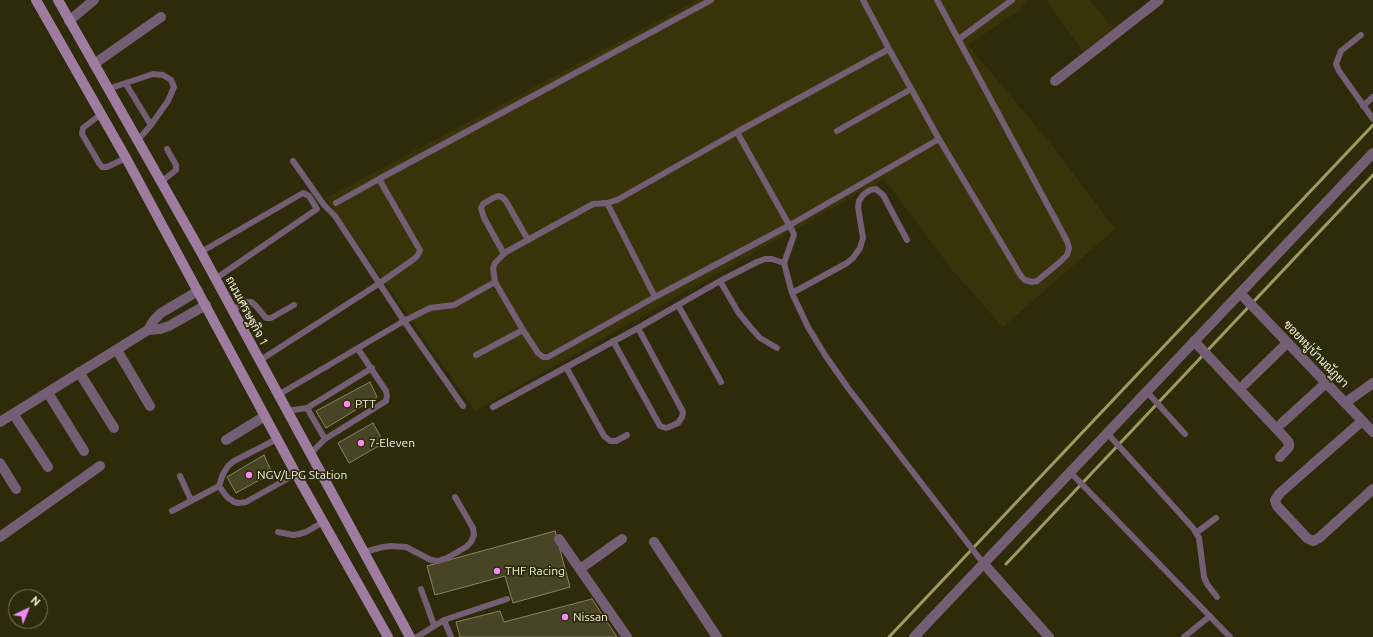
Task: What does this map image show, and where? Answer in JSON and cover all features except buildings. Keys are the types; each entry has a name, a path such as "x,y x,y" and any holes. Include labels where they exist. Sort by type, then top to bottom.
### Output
{"main road":[{"path":"36,0 126,158 296,474 388,637"},
{"name":"ถนนเศรษฐกิจ 1","path":"58,0 201,252 410,637"}],"street":[{"path":"69,21 94,0"},
{"path":"1055,81 1159,0"},
{"path":"94,64 161,17"},
{"path":"914,637 1373,153"},
{"path":"0,421 14,415 79,372 148,330 154,320 161,313 198,291"},
{"name":"ซอยหมู่บ้านณัฏยา","path":"1240,293 1373,432"},
{"path":"148,330 160,329 169,326 206,305"},
{"path":"1194,341 1289,443 1289,447 1280,457"},
{"path":"1245,384 1287,343"},
{"path":"117,350 150,406"},
{"path":"79,372 114,428"},
{"path":"1282,423 1326,383"},
{"path":"1345,403 1373,383"},
{"path":"48,392 84,451"},
{"path":"14,415 48,467"},
{"path":"226,440 265,416"},
{"path":"1362,421 1280,493 1276,500 1277,506 1307,538 1313,541 1319,538 1373,490"},
{"path":"0,463 16,489"},
{"path":"0,537 100,466"},
{"path":"559,539 627,637"},
{"path":"580,569 622,539"},
{"path":"654,542 717,637"},
{"path":"983,563 1049,637"}],"lane":[{"path":"336,203 711,0"},
{"path":"863,0 939,139 1021,276 1025,280 1032,282 1037,281 1067,255 1069,248 1067,241 937,0"},
{"path":"959,39 1012,0"},
{"path":"1361,35 1341,51 1336,64 1339,71 1373,119"},
{"path":"889,49 737,132 617,200 607,203 593,204 504,254 495,263 493,268 495,282 522,330 538,353 543,357 548,357 655,297 790,225 939,139"},
{"path":"108,89 154,74 163,75 171,80 174,87 168,101 151,125 137,141"},
{"path":"126,84 151,125"},
{"path":"837,131 911,89"},
{"path":"1363,106 1373,97"},
{"path":"101,114 83,128 82,134 102,167 107,167 126,158"},
{"path":"737,132 790,225 794,235 784,263 792,293 808,327 840,376 983,563"},
{"path":"161,182 176,170 176,165 167,149"},
{"path":"293,161 324,205 335,216 404,321 463,406"},
{"path":"259,360 380,283 418,255 420,250 379,179"},
{"path":"792,293 847,263 853,258 860,248 863,238 858,207 859,201 863,194 870,190 876,188 883,195 907,240"},
{"path":"201,252 303,192 309,196 317,209"},
{"path":"504,254 484,218 481,208 483,204 493,198 498,196 506,200 528,240"},
{"path":"607,203 655,297"},
{"path":"215,279 324,205"},
{"path":"493,407 757,262 765,259 772,259 784,263"},
{"path":"720,281 738,312 751,328 760,338 777,348"},
{"path":"278,395 404,321 430,308 454,305 495,282"},
{"path":"232,310 247,302 251,302 266,318 271,318 294,305"},
{"path":"678,305 721,382"},
{"path":"613,342 660,426 666,428 678,422 682,417 683,412 638,328"},
{"path":"476,355 522,330"},
{"path":"310,454 325,439 386,401 386,391 358,349"},
{"path":"566,367 604,436 610,441 616,441 627,436"},
{"path":"286,411 307,408 372,368"},
{"path":"1147,392 1185,434"},
{"path":"307,408 325,439"},
{"path":"1108,434 1193,528 1200,548 1204,577 1207,584 1218,597"},
{"path":"172,511 219,486 223,474 228,466 234,461 277,439"},
{"path":"1071,473 1230,637"},
{"path":"219,486 227,497 234,502 246,502 296,474"},
{"path":"180,476 191,500"},
{"path":"364,552 382,547 406,547 431,560 438,561 447,558 466,547 471,542 474,535 473,528 455,497"},
{"path":"1196,533 1216,518"},
{"path":"278,532 293,535 299,534 306,532 323,522"},
{"path":"421,589 434,625"},
{"path":"416,637 444,620 507,599"},
{"path":"1184,637 1210,616"},
{"path":"444,620 451,637"}],"shaded area":[{"path":"697,0 1028,0 1020,10 968,45 1046,138 1115,229 1003,327 953,271 884,179 475,411 326,198"},
{"path":"1046,0 1090,0 1113,29 1083,52"}],"waterway":[{"path":"889,637 1373,125"},
{"path":"1006,564 1373,175"}],"place":[{"name":"PTT","path":"347,404"},
{"name":"7-Eleven","path":"361,443"},
{"name":"NGV/LPG Station","path":"249,475"},
{"name":"THF Racing","path":"497,571"},
{"name":"Nissan","path":"565,617"}]}
